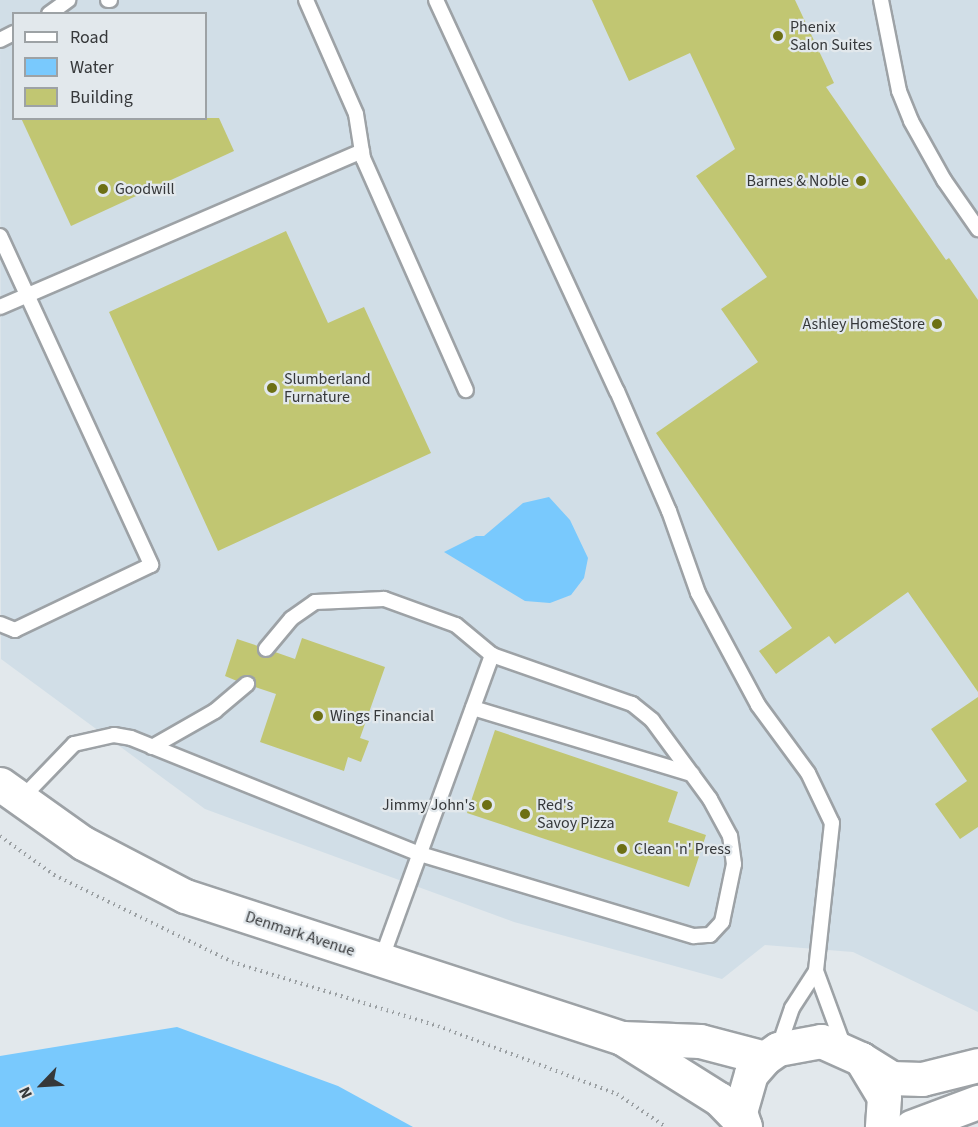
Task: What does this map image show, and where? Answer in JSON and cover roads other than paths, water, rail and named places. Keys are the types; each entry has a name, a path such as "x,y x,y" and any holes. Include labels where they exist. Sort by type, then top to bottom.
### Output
{"street":[{"name":"Denmark Avenue","path":"10,792 82,843 185,896 622,1038 719,1099 745,1126"},
{"name":"Denmark Avenue","path":"622,1038 700,1041 771,1054"},
{"path":"745,1126 740,1112 751,1074 771,1054 821,1041 854,1055 891,1078 922,1078 978,1065"},
{"path":"854,1055 884,1097 882,1127"},
{"path":"910,1127 978,1102"}],"lane":[{"path":"52,12 68,0"},
{"path":"306,0 356,114 362,151 466,390"},
{"path":"436,0 622,402 669,511 698,593 758,705 808,772 832,823 816,970 792,1008 771,1054"},
{"path":"881,0 899,91 911,121 944,180 978,230"},
{"path":"0,307 362,151"},
{"path":"0,236 151,565 15,630 0,624"},
{"path":"10,792 74,744 114,735 152,747 420,854 694,936 710,935 722,922 734,864 730,836 692,774 652,720 632,704 492,655 456,625 384,599 315,602 291,619 266,649"},
{"path":"381,960 492,655"},
{"path":"152,747 215,711 247,684"},
{"path":"473,708 692,774"},
{"path":"816,970 854,1055"}],"water":[{"path":"549,497 570,520 588,558 584,578 571,595 550,603 525,601 444,552 476,536 484,536 523,503"},
{"path":"177,1027 338,1086 413,1127 0,1127 0,1056"}],"place":[{"name":"Phenix Salon Suites","path":"778,36"},
{"name":"Barnes & Noble","path":"861,181"},
{"name":"Goodwill","path":"103,189"},
{"name":"Ashley HomeStore","path":"937,324"},
{"name":"Slumberland Furnature","path":"272,388"},
{"name":"Wings Financial","path":"318,716"},
{"name":"Jimmy John's","path":"487,805"},
{"name":"Red's Savoy Pizza","path":"525,814"},
{"name":"Clean 'n' Press","path":"622,849"}]}
